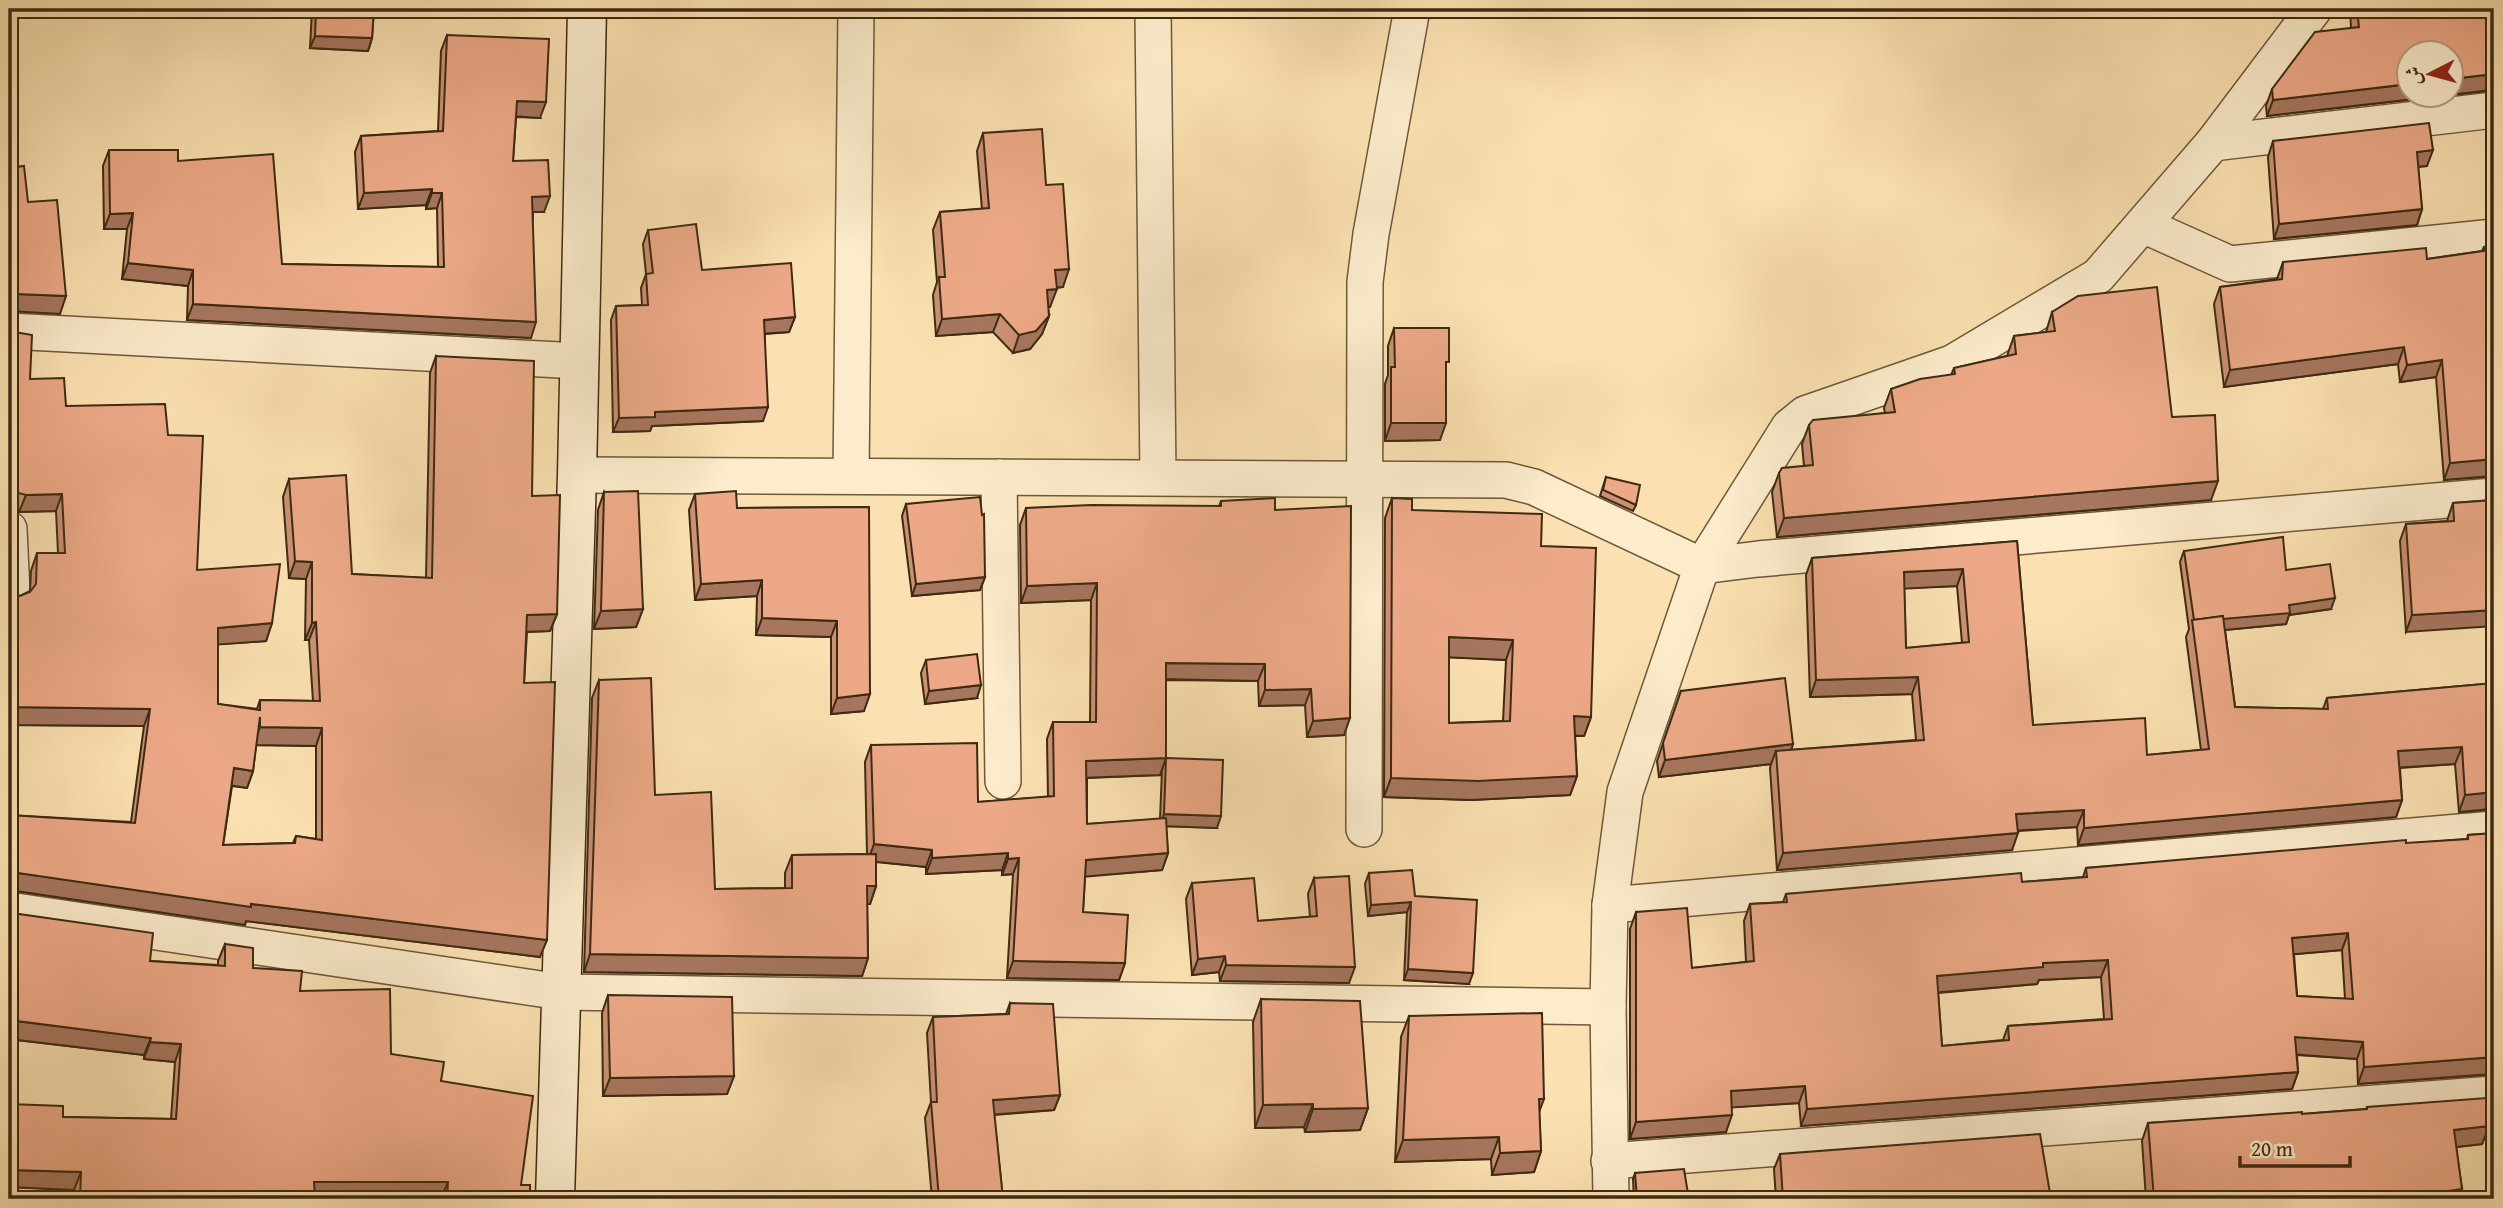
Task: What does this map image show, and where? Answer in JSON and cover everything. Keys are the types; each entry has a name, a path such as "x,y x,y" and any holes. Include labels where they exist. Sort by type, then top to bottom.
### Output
{"street":[{"path":"555,1199 577,475 587,9"},
{"path":"851,476 856,9"},
{"path":"1153,9 1158,477"},
{"path":"1364,830 1365,282 1373,221 1412,9"},
{"path":"1611,1199 1608,1007 1610,905 1625,792 1702,566 1789,428 1805,414 1952,363 2098,276 2213,143 2314,9"},
{"path":"2213,143 2494,110"},
{"path":"2143,225 2230,264 2494,237"},
{"path":"9,331 579,361"},
{"path":"577,475 1506,480 1534,487 1702,566 2494,496"},
{"path":"999,477 1003,781"},
{"path":"9,529 12,593"},
{"path":"1610,905 2494,829"},
{"path":"9,910 561,992 1608,1007"},
{"path":"1609,1161 2494,1094"}],"building":[{"path":"316,9 374,9 372,38 315,36"},
{"path":"2357,9 2494,9 2494,74 2464,77 2464,38 2394,38 2394,86 2273,100 2272,89 2315,32 2359,27"},
{"path":"447,35 549,39 546,102 517,101 513,161 548,160 550,196 532,197 536,322 193,304 193,270 128,263 133,213 110,214 109,150 178,150 178,161 273,154 282,264 444,267 442,193 432,193 432,189 364,193 361,136 443,131"},
{"path":"2429,123 2433,150 2417,152 2422,209 2279,224 2273,141"},
{"path":"1042,129 1046,185 1063,184 1069,269 1055,270 1057,289 1047,290 1049,316 1036,331 1019,335 1000,314 942,319 939,277 945,277 940,212 989,208 983,133"},
{"path":"24,166 28,202 57,200 66,296 9,295 9,168"},
{"path":"696,224 702,270 791,263 795,317 764,320 768,407 655,412 655,417 619,418 616,306 648,305 646,274 653,273 648,230"},
{"path":"2494,246 2494,459 2450,463 2442,360 2407,365 2404,347 2230,370 2220,287 2282,279 2283,262 2426,248 2427,259 2484,251 2484,247"},
{"path":"2157,287 2172,417 2215,415 2218,481 1784,518 1779,473 1782,468 1813,465 1809,425 1813,420 1895,412 1891,389 1920,379 1955,374 1954,368 2016,354 2014,336 2055,331 2052,312 2078,296"},
{"path":"1394,328 1449,328 1446,423 1391,423 1391,367 1395,367"},
{"path":"9,331 32,335 30,379 64,378 66,406 165,404 168,435 203,436 197,570 280,564 272,623 218,628 218,704 260,710 260,700 320,701 316,622 312,623 312,562 295,561 289,479 346,475 352,574 432,578 436,356 534,361 532,496 560,495 557,614 527,615 524,683 555,682 547,940 251,904 251,907 18,873 9,874 9,815 135,823 150,709 9,707 9,593 20,596 30,592 36,584 37,553 65,553 62,494 9,494","holes":["260,717 260,727 322,728 322,840 296,836 295,843 223,845 234,768 253,771"]},
{"path":"1606,477 1640,485 1636,505 1603,490"},
{"path":"638,491 643,609 601,611 604,492"},
{"path":"736,491 737,508 869,507 870,694 837,698 837,621 762,618 762,580 701,584 695,494"},
{"path":"980,497 982,515 984,514 985,577 916,584 906,504"},
{"path":"1275,498 1275,510 1351,506 1350,718 1313,721 1311,689 1265,690 1265,664 1166,663 1166,758 1086,761 1087,824 1166,818 1168,853 1086,860 1083,912 1128,915 1125,963 1013,961 1019,858 1008,859 1008,853 932,858 932,850 874,844 871,745 977,743 978,802 1054,796 1053,722 1096,722 1097,583 1027,586 1026,508 1091,505 1221,506 1221,501"},
{"path":"1392,498 1412,499 1412,510 1542,514 1541,546 1596,548 1591,717 1574,716 1577,776 1478,781 1391,778","holes":["1449,637 1513,640 1510,721 1449,723"]},
{"path":"2494,500 2494,610 2412,615 2406,524 2454,521 2453,503"},
{"path":"2283,537 2286,570 2330,564 2335,598 2289,605 2290,613 2194,620 2184,551"},
{"path":"2017,541 2033,725 2145,718 2147,755 2209,749 2192,620 2223,616 2235,707 2328,709 2327,698 2494,683 2494,792 2465,795 2462,747 2398,751 2402,800 2084,828 2084,810 2016,814 2018,833 1783,853 1776,751 1924,740 1918,677 1816,680 1812,558","holes":["1963,569 1969,642 1906,648 1904,572"]},
{"path":"977,654 981,685 929,691 926,660"},
{"path":"651,678 655,795 711,792 715,889 792,888 792,855 876,854 876,886 867,886 868,958 590,954 599,680"},
{"path":"1785,678 1793,744 1665,760 1663,743 1681,691"},
{"path":"1166,758 1223,760 1221,816 1164,814"},
{"path":"2494,833 2494,1057 2364,1067 2363,1042 2295,1037 2298,1072 1807,1109 1805,1086 1731,1091 1732,1115 1636,1122 1636,912 1687,908 1692,968 1754,961 1750,904 1787,902 1786,894 2021,873 2022,882 2087,877 2086,868 2406,840 2406,843 2468,839 2468,835","holes":["2348,933 2353,999 2297,996 2292,938","2108,960 2112,1019 2008,1026 2009,1040 1942,1046 1937,976 2043,967 2043,963"]},
{"path":"1412,870 1415,896 1477,900 1473,973 1408,969 1411,902 1371,905 1369,873"},
{"path":"1349,876 1355,967 1226,965 1225,956 1198,959 1192,883 1254,878 1258,921 1317,916 1314,878"},
{"path":"9,911 153,933 150,961 225,966 225,944 253,948 253,968 302,971 300,991 390,989 391,1054 444,1062 441,1081 533,1096 521,1185 530,1185 530,1199 447,1199 448,1182 314,1182 315,1199 80,1199 81,1172 9,1170 9,1104 63,1106 63,1117 176,1119 181,1044 150,1042 151,1038 9,1020"},
{"path":"608,995 732,997 734,1076 610,1078"},
{"path":"1261,999 1360,1001 1368,1108 1313,1109 1313,1104 1263,1105"},
{"path":"1010,1003 1053,1004 1060,1095 993,1100 1003,1199 939,1199 931,1102 937,1102 933,1017 1009,1014"},
{"path":"1542,1013 1544,1099 1539,1099 1541,1151 1500,1153 1499,1137 1403,1140 1409,1016"},
{"path":"2487,1098 2489,1126 2454,1130 2462,1189 2392,1199 2154,1199 2148,1123 2302,1114"},
{"path":"2040,1134 2051,1199 1783,1199 1780,1154"},
{"path":"1684,1169 1688,1194 1637,1199 1635,1173"}]}
